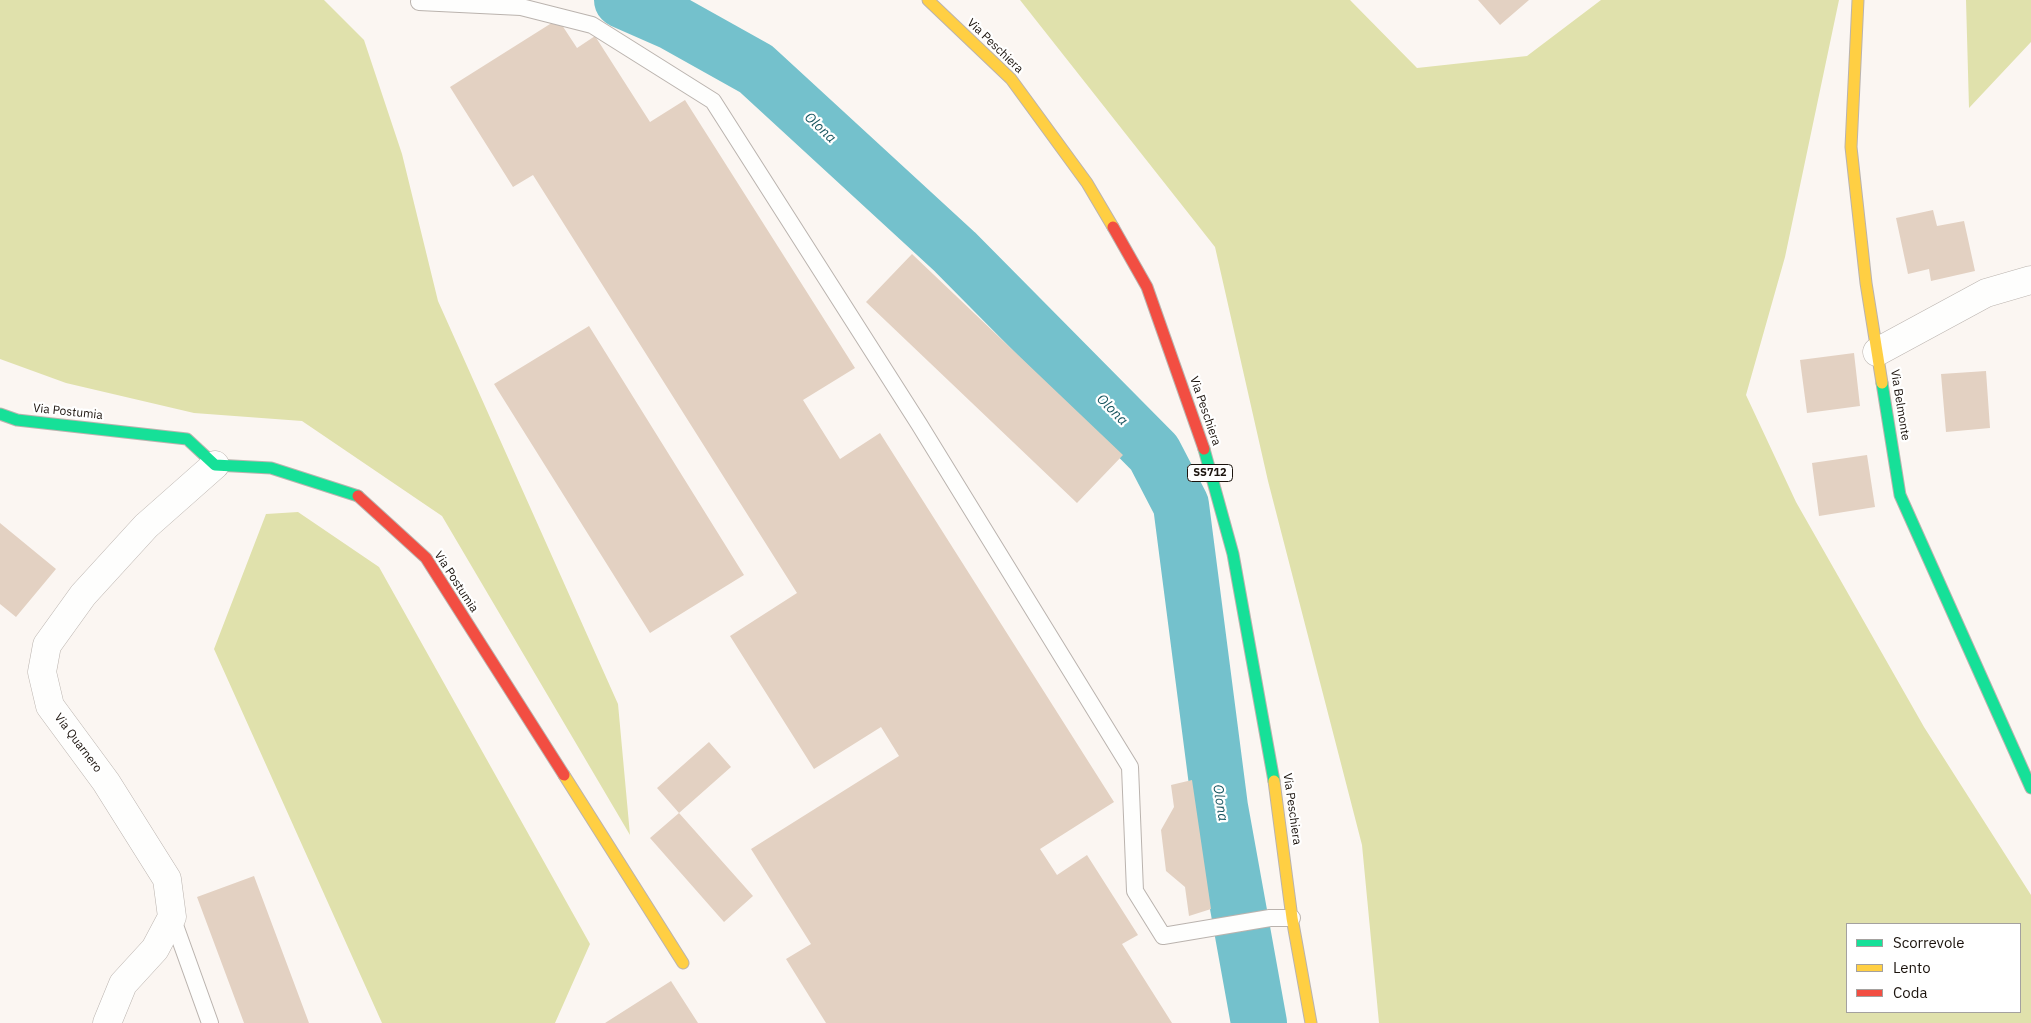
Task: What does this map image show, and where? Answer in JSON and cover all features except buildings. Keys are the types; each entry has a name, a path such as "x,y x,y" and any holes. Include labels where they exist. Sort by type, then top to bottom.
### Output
{"street":[{"name":"Via Peschiera","path":"928,0 1011,79 1087,183 1148,287 1203,447 1233,554 1277,795 1292,918 1311,1023"},
{"name":"Via Belmonte","path":"1858,0 1851,147 1866,283 1900,495 2031,788"},
{"path":"1877,352 1986,293 2031,280"},
{"name":"Via Postumia","path":"0,414 17,420 187,439 215,465 271,468 355,494 426,558 683,964"},
{"name":"Via Quarnero","path":"172,917 167,879 106,782 50,706 42,672 47,645 83,595 146,526 215,465"},
{"path":"107,1023 123,984 155,949 172,917"}],"lane":[{"path":"419,2 521,7 592,25 714,101 924,432 1130,767 1135,891 1163,936 1270,918 1292,918"},
{"path":"172,917 210,1023"}],"green space":[{"path":"0,0 324,0 364,40 402,154 438,301 618,704 630,835 442,516 302,421 194,413 66,383 0,359"},
{"path":"1020,0 1350,0 1417,68 1527,56 1601,0 1839,0 1785,257 1746,395 1796,502 1924,727 2031,895 2031,1023 1379,1023 1362,845 1268,481 1215,247"},
{"path":"1966,0 2031,0 2031,42 1969,108"},
{"path":"298,512 379,567 590,944 555,1023 382,1023 214,649 266,514"}],"waterway":[{"name":"Olona","path":"622,0 672,22 756,69 955,252 1154,453 1181,505 1220,807 1259,1023"}],"traffic: fast":[{"path":"1882,383 1900,495 2031,788"},
{"path":"0,414 17,420 187,439 215,465 271,468 358,496"},
{"path":"1204,449 1233,554 1274,781"}],"traffic: slow":[{"path":"928,0 1011,79 1087,183 1113,227"},
{"path":"1858,0 1851,147 1866,283 1882,383"},
{"path":"564,775 683,963"},
{"path":"1274,781 1292,918 1311,1023"}],"traffic: jam":[{"path":"1113,227 1147,287 1204,449"},
{"path":"358,496 426,558 564,775"}]}
